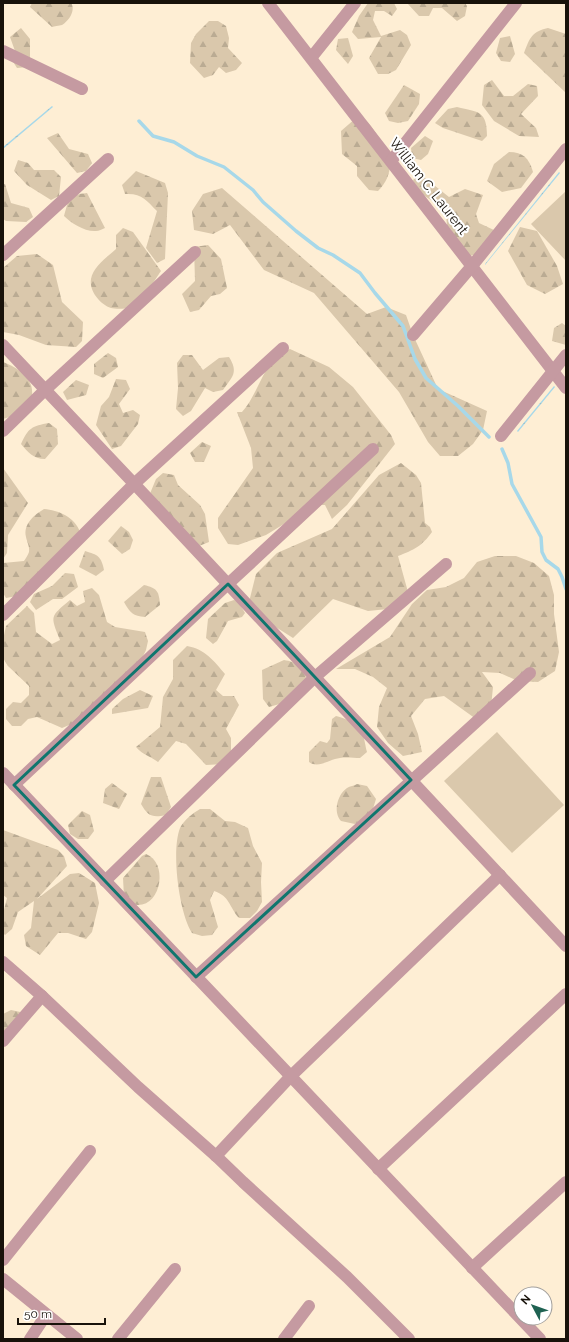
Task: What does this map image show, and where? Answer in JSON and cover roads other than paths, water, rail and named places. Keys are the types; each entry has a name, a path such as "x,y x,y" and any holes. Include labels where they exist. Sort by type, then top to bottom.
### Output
{"street":[{"name":"William C. Laurent","path":"268,3 566,388"},
{"path":"311,58 355,3"},
{"path":"391,161 516,3"},
{"path":"3,51 82,90"},
{"path":"413,335 472,266 566,149"},
{"path":"3,255 108,159"},
{"path":"3,432 45,390 195,252"},
{"path":"3,345 566,946"},
{"path":"3,615 134,484 283,348"},
{"path":"501,436 566,355"},
{"path":"14,785 373,449"},
{"path":"105,881 315,677 446,564"},
{"path":"196,977 530,673"},
{"path":"3,773 540,1339"},
{"path":"216,1156 291,1076 500,875"},
{"path":"3,962 42,996 138,1087 216,1156 347,1277 409,1339"},
{"path":"378,1169 566,994"},
{"path":"3,1041 42,996"},
{"path":"3,1260 90,1151"},
{"path":"472,1268 566,1182"},
{"path":"118,1339 175,1268"},
{"path":"3,1280 77,1339"},
{"path":"284,1339 309,1306"},
{"path":"30,1339 46,1314"}],"water":[{"path":"52,106 53,107 3,149 3,147"},
{"path":"559,172 560,173 485,265 485,264"},
{"path":"554,386 555,387 518,432 517,431"}],"waterway":[{"path":"139,121 153,136 174,142 197,156 224,167 253,190 263,202 296,231 318,248 333,255 360,273 403,326 415,359 426,378 458,406 489,437"},
{"path":"502,449 508,463 512,484 541,537 542,552 546,560 558,569 566,589"}]}
